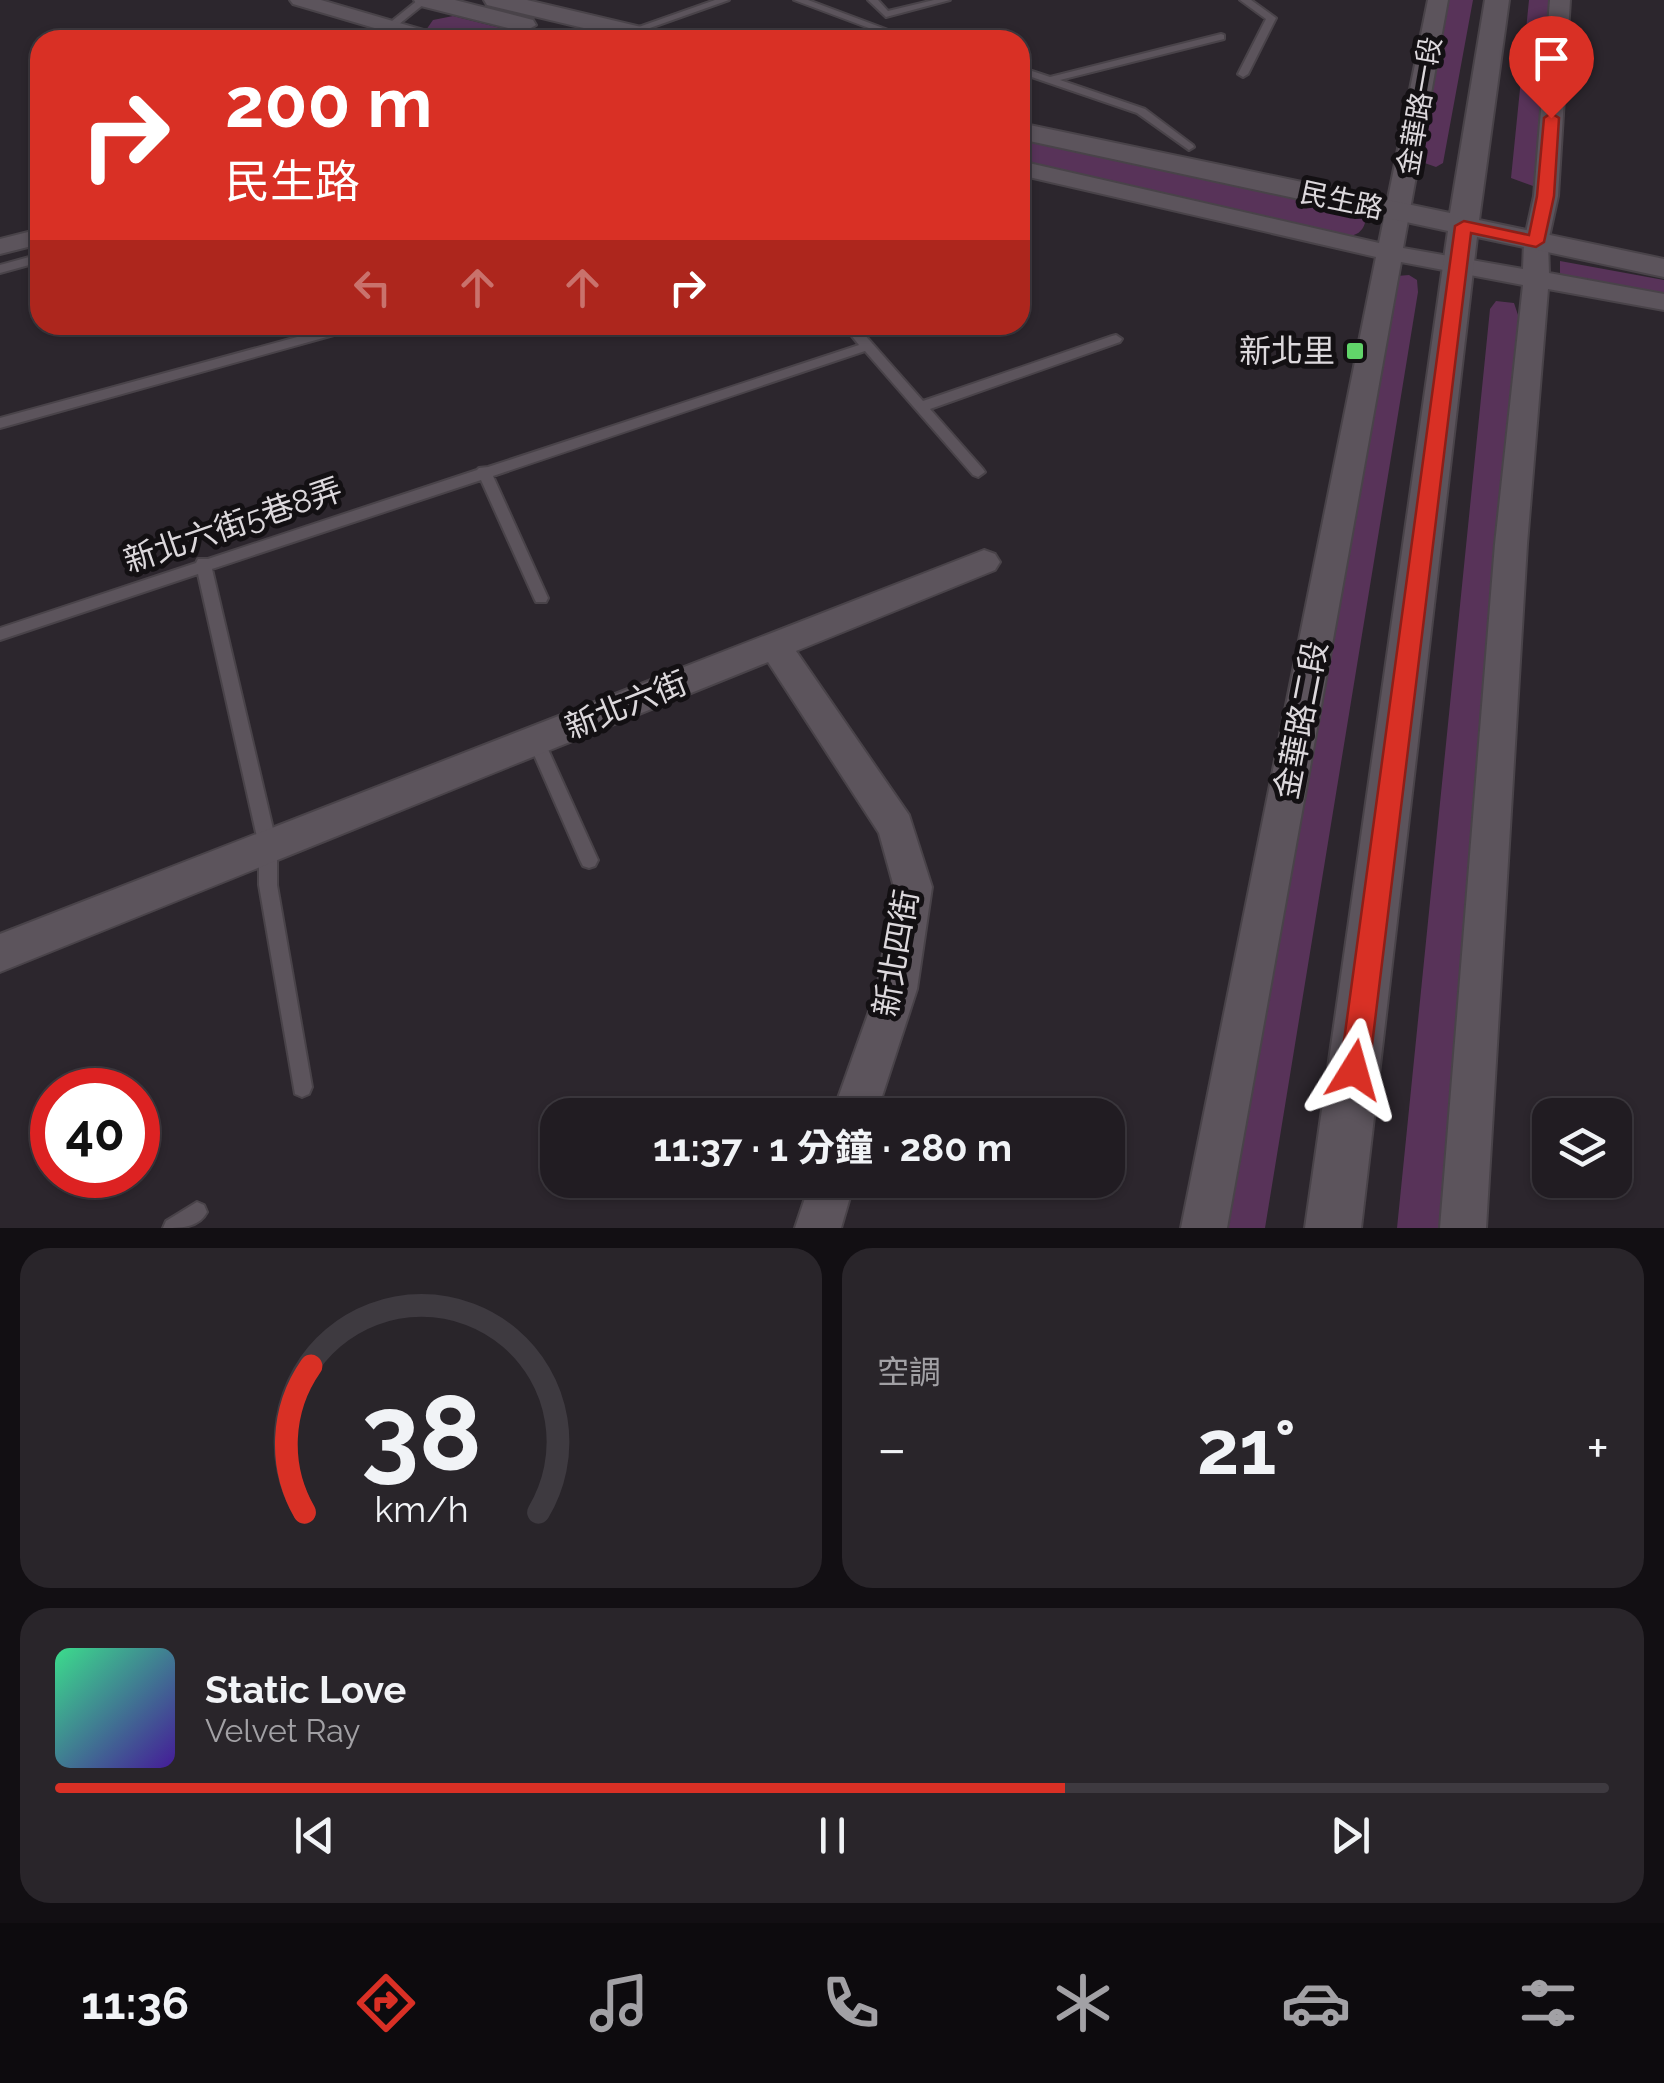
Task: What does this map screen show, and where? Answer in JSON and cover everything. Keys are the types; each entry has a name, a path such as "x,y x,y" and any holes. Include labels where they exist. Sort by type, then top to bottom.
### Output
{"street":[{"path":"300,0 401,30"},
{"path":"425,0 541,30"},
{"path":"496,0 620,30"},
{"name":"金華路一段","path":"1401,203 1438,0"},
{"name":"金華路一段","path":"1464,233 1497,0"},
{"path":"1463,1228 1511,544 1538,231 1546,196 1560,0"},
{"name":"民生路","path":"1030,115 1189,147 1401,203 1464,233 1536,281 1664,302"},
{"name":"民生路","path":"1030,133 1401,203"},
{"name":"民生路","path":"1030,170 1391,253 1464,233 1538,231 1664,246"},
{"name":"金華路二段","path":"1204,1228 1401,203"},
{"name":"民生路","path":"1538,231 1664,268"},
{"path":"1333,1228 1464,233"},
{"path":"0,248 30,239"},
{"name":"新北六街","path":"0,954 984,562"},
{"name":"新北四街","path":"775,646 896,828 913,887 896,989 860,1098"},
{"path":"818,1228 828,1198"}],"lane":[{"path":"390,27 425,0"},
{"path":"640,30 724,0"},
{"path":"798,0 861,30"},
{"path":"873,0 886,14"},
{"path":"875,30 886,14 945,0"},
{"path":"1243,74 1271,18 1245,0"},
{"path":"1054,79 1221,37"},
{"path":"1030,73 1140,111 1189,147"},
{"path":"0,270 30,261"},
{"path":"0,422 318,335"},
{"path":"858,335 978,472"},
{"path":"922,407 1116,339"},
{"name":"新北六街5巷8弄","path":"0,634 868,346"},
{"path":"484,471 541,598"},
{"path":"204,564 268,846 268,885 302,1088"},
{"path":"536,741 589,860"},
{"path":"172,1228 197,1212"}],"shaded area":[{"path":"1448,0 1473,0 1443,163 1436,167 1416,160"},
{"path":"1529,0 1555,0 1540,184 1533,186 1511,178"},
{"path":"453,16 509,30 426,30 433,20"},
{"path":"1030,139 1355,210 1366,219 1363,227 1359,233 1343,238 1030,166"},
{"path":"1560,261 1664,280 1664,295 1560,275"},
{"path":"1409,275 1417,280 1418,292 1265,1228 1215,1228 1391,284 1397,276"},
{"path":"1496,301 1514,303 1519,318 1448,1228 1397,1228 1490,309"}],"place":[{"name":"新北里","path":"1355,351"}],"route":[{"path":"1354,1070 1464,226 1536,242 1546,196 1551,118"}]}
